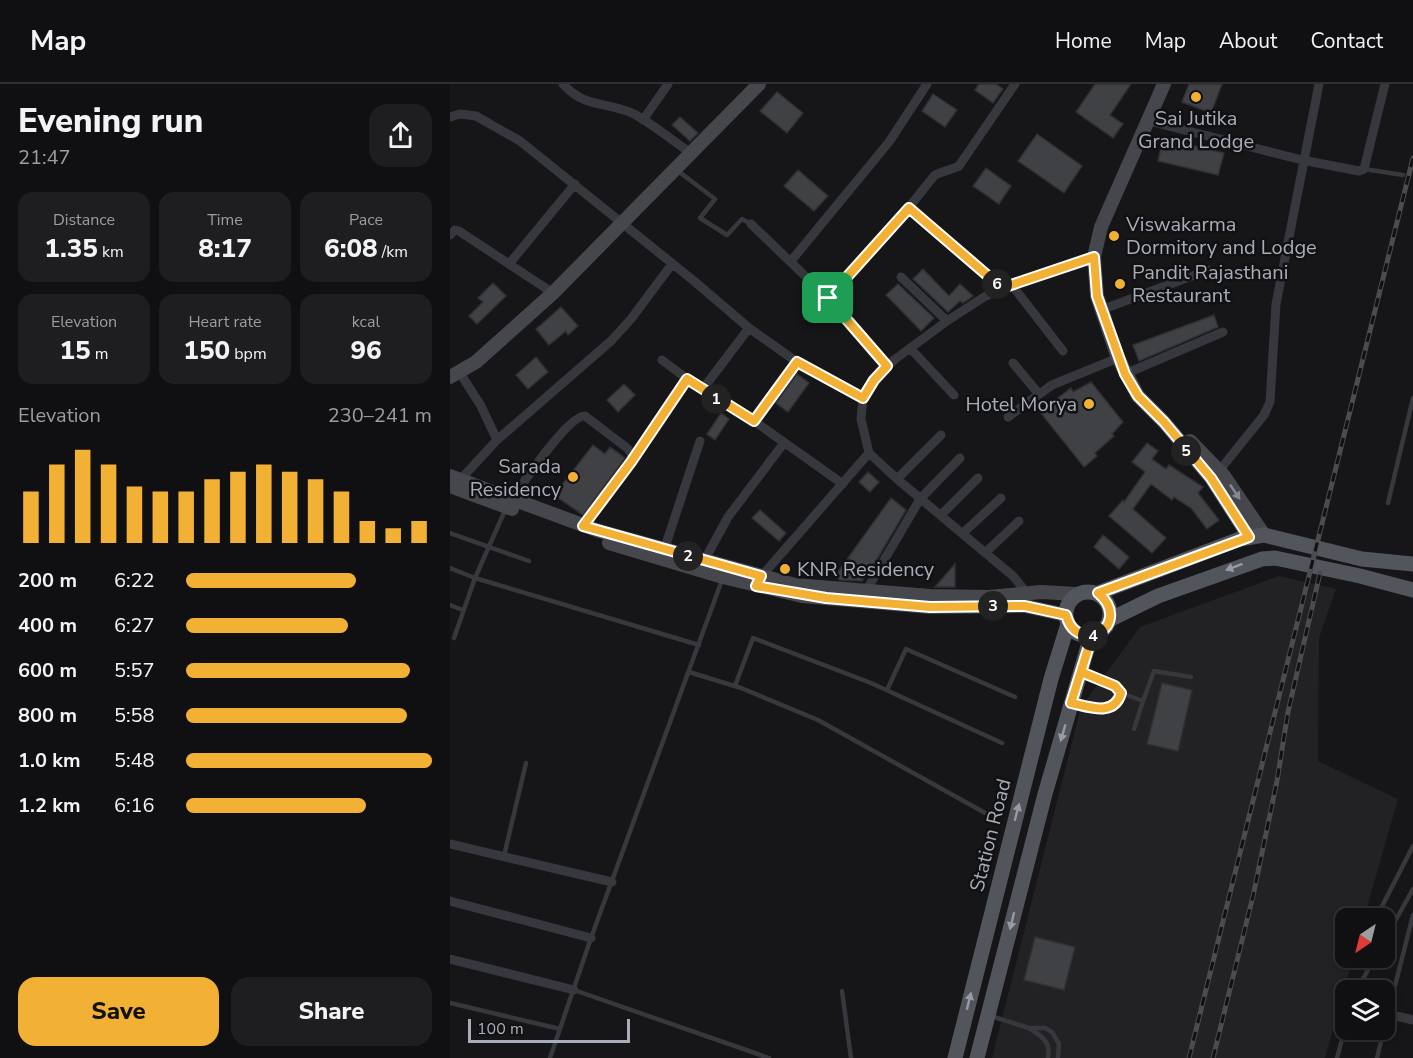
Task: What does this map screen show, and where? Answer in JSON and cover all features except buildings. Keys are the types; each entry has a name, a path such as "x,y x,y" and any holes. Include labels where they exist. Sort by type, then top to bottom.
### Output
{"main road":[{"path":"455,375 483,356 553,293 759,84"},
{"path":"1164,84 1149,121 1113,195 1101,227 1094,257 1094,278 1101,310 1118,358 1138,396 1164,422 1264,537"},
{"path":"1164,422 1181,432 1219,471 1264,537"},
{"path":"453,481 619,546 723,578 805,586 966,597 1026,592 1076,594 1087,591 1098,593 1264,537 1362,559 1413,564"},
{"path":"509,503 704,561 759,581 826,598 930,607 1025,606 1067,620"},
{"path":"1076,594 1066,607 1067,620 1074,631 1092,636 1100,633 1111,619 1158,596 1249,561 1275,558 1374,579 1413,590"},
{"path":"1098,593 1106,600 1111,619"},
{"name":"Station Road","path":"955,1058 1067,620"},
{"path":"977,1058 1071,703 1092,636"}],"street":[{"path":"563,84 580,99 622,109 643,120 692,154"},
{"path":"643,120 668,84"},
{"path":"791,261 883,150 927,84"},
{"path":"828,298 909,208 934,176 941,171 951,171 958,165 1015,84"},
{"path":"1219,471 1264,415 1270,402 1276,304 1302,160 1319,84"},
{"path":"1149,121 1302,160 1359,171 1364,169 1385,84"},
{"path":"450,117 468,114 496,126 575,184 749,328 797,362 863,398"},
{"path":"508,264 575,184"},
{"path":"909,208 1002,288"},
{"path":"751,224 828,298 887,366"},
{"path":"450,235 455,230 459,231 553,293"},
{"path":"1026,592 1014,576 920,499 869,453 861,419 863,398 874,380 887,366 947,321 1011,284 1094,257"},
{"path":"453,481 611,341 638,310 672,264"},
{"path":"1101,310 1208,270"},
{"path":"901,277 947,321"},
{"path":"1011,284 1063,351"},
{"path":"702,390 749,328"},
{"path":"1125,374 1223,332"},
{"path":"910,348 954,395"},
{"path":"1008,417 1052,384 1118,358"},
{"path":"662,360 702,390 754,421 843,484"},
{"path":"754,421 797,362"},
{"path":"1013,363 1038,393"},
{"path":"455,375 481,406 497,440"},
{"path":"583,526 687,379"},
{"path":"509,503 550,448 580,416 585,416 601,427 634,457"},
{"path":"897,479 941,435"},
{"path":"664,550 700,441"},
{"path":"704,561 728,517 784,443"},
{"path":"759,581 869,453"},
{"path":"866,591 920,499 960,458"},
{"path":"941,515 978,478"},
{"path":"963,533 1001,498"},
{"path":"986,552 1019,521"},
{"path":"450,844 612,882"},
{"path":"450,901 591,938"},
{"path":"450,959 574,990"},
{"path":"1395,1016 1413,1020"}],"lane":[{"path":"676,169 715,200 700,218 727,235 742,219 751,224"},
{"path":"1364,169 1403,175"},
{"path":"1388,503 1413,398"},
{"path":"454,638 475,578 509,503"},
{"path":"450,533 530,561"},
{"path":"450,568 475,578 699,645"},
{"path":"550,1058 591,938 723,578"},
{"path":"450,605 464,610"},
{"path":"735,686 753,638 887,690 1002,743"},
{"path":"887,690 906,649 1015,698"},
{"path":"1134,729 1154,671 1191,677"},
{"path":"689,672 735,686 818,720 987,814"},
{"path":"1081,672 1115,686 1121,693 1143,701"},
{"path":"1071,703 1100,709 1111,708 1119,702 1121,693"},
{"path":"504,856 526,763"},
{"path":"1381,908 1413,846"},
{"path":"1395,922 1413,890"},
{"path":"1395,986 1413,915"},
{"path":"574,990 769,1058"},
{"path":"842,991 851,1058"},
{"path":"450,1003 560,1029"},
{"path":"988,1015 1029,1028 1045,1028 1052,1032 1059,1044 1058,1058"},
{"path":"1029,1028 1046,1040 1050,1048 1048,1058"},
{"path":"1337,1058 1342,1040"},
{"path":"1377,1058 1381,1040"}],"shaded area":[{"path":"1279,576 1336,589 1319,638 1318,761 1398,799 1367,908 1335,908 1335,968 1350,968 1347,980 1335,980 1335,1022 1325,1058 992,1058 1081,707 1140,627"}],"railway":[{"path":"1189,1058 1413,158"},
{"path":"1213,1058 1253,896 1277,781 1288,712 1320,573"}],"place":[{"name":"Sai Jutika Grand Lodge","path":"1196,97"},
{"name":"Viswakarma Dormitory and Lodge","path":"1114,236"},
{"name":"Pandit Rajasthani Restaurant","path":"1120,284"},
{"name":"Hotel Morya","path":"1089,404"},
{"name":"Sarada Residency","path":"573,477"},
{"name":"KNR Residency","path":"785,569"}],"route":[{"path":"828,298 887,366 874,380 863,398 797,362 754,421 717,400 687,379 631,462 583,526 761,576 756,586 802,596 930,607 1025,606 1066,615 1068,624 1074,631 1092,636 1081,672 1115,686 1121,693 1119,702 1111,708 1100,709 1071,703 1092,636 1107,627 1111,619 1106,600 1098,593 1249,537 1211,478 1164,422 1138,396 1125,374 1097,296 1094,257 1002,288 909,208 828,298"}]}
